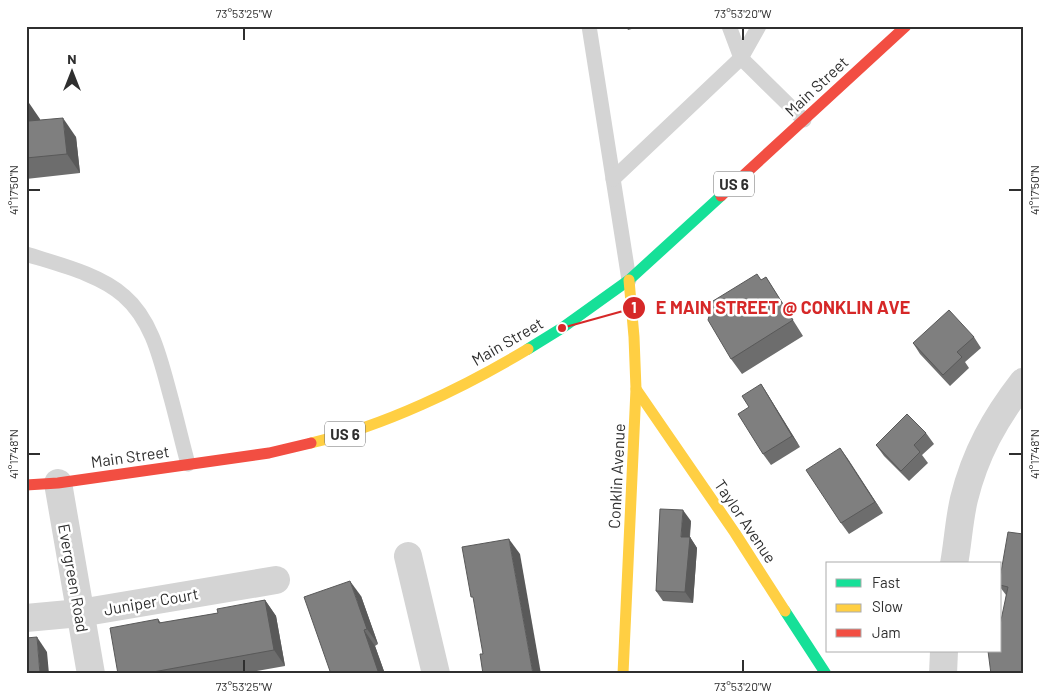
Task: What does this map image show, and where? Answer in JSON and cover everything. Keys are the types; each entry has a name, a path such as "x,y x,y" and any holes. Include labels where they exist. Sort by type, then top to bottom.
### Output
{"main road":[{"name":"Main Street","path":"26,485 58,483 270,453 341,436 419,405 494,369 562,328 629,280 906,26"},
{"name":"Conklin Avenue","path":"623,674 636,389 629,280"},
{"name":"Taylor Avenue","path":"636,389 735,533 826,674"}],"street":[{"path":"954,562 964,500 977,456 1004,407 1023,382"},
{"name":"Evergreen Road","path":"58,483 91,674"},
{"path":"408,556 436,674"},
{"name":"Juniper Court","path":"26,618 80,613 276,580"},
{"path":"943,674 944,652"}],"lane":[{"path":"613,179 741,58 759,26"},
{"path":"727,29 741,58 804,120"},
{"path":"593,30 629,280"},
{"path":"26,254 104,282 124,296 141,316 157,348 188,464"}],"building":[{"path":"26,100 29,121 63,118 67,154 26,158"},
{"path":"757,274 761,280 766,277 793,320 731,359 708,320 713,301"},
{"path":"949,310 974,337 957,352 962,357 943,375 913,343"},
{"path":"761,384 792,436 763,454 738,414 749,407 742,396"},
{"path":"907,414 926,433 914,445 920,452 901,471 876,445"},
{"path":"840,448 875,502 841,523 806,470"},
{"path":"660,509 683,510 681,537 690,537 685,592 656,591"},
{"path":"1008,532 1023,534 1023,674 991,674 988,652 1002,652 1002,616 1008,587 1002,586 1002,566"},
{"path":"509,539 533,674 483,674 480,654 483,654 462,547"},
{"path":"350,581 367,629 364,630 379,674 331,674 304,597"},
{"path":"265,600 274,650 142,674 118,674 110,628 158,619 159,623 218,613 217,609"},
{"path":"37,637 40,674 26,674 26,638"}],"traffic: fast":[{"path":"528,349 562,328 629,280 721,196"},
{"path":"785,611 826,674"}],"traffic: slow":[{"path":"623,674 636,389 629,280"},
{"path":"311,443 339,436 395,416 477,378 528,349"},
{"path":"636,389 735,533 785,611"}],"traffic: jam":[{"path":"721,196 906,26"},
{"path":"26,485 58,483 269,453 311,443"}],"place":[{"name":"E MAIN STREET @ CONKLIN AVE","path":"562,328"}]}
